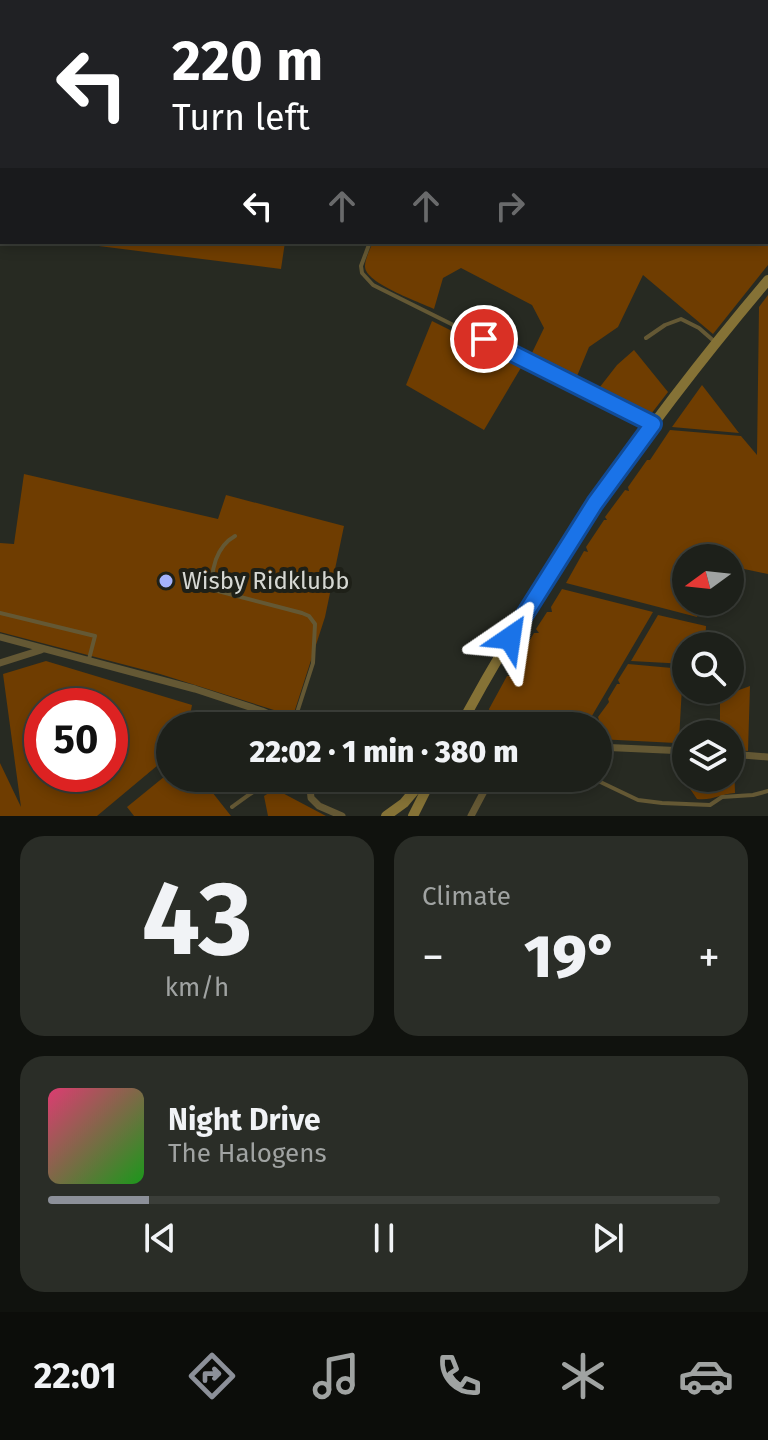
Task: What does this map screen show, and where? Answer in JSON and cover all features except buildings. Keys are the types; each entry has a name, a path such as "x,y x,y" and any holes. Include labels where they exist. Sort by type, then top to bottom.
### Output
{"main road":[{"path":"467,712 492,665 595,503 653,424 768,280"},
{"path":"386,816 413,792"},
{"path":"413,816 425,792"}],"street":[{"path":"0,637 195,689 264,712"},
{"path":"0,663 43,649"},
{"path":"612,748 672,750"},
{"path":"744,755 768,757"},
{"path":"310,792 311,798 319,806 343,816"},
{"path":"471,816 484,792"}],"lane":[{"path":"369,244 361,266 362,273 373,285 653,424"},
{"path":"646,338 681,319 699,328 717,344"},
{"path":"235,536 218,551 212,581 214,590 302,613 315,624 313,663 298,712"},
{"path":"0,613 95,636 89,659"},
{"path":"612,788 638,800 710,805 722,797 768,791"},
{"path":"232,807 256,792"}],"shaded area":[{"path":"83,244 285,244 281,269"},
{"path":"372,244 768,244 768,265 713,334 643,275 618,327 589,347 575,381 530,357 544,328 532,305 461,268 443,278 434,309 373,279 365,266"},
{"path":"768,295 768,574 744,569 744,544 672,544 672,611 566,583 584,551 588,552 586,547 607,520 605,517 625,490 629,491 628,487 670,430 741,436 757,455 759,307"},
{"path":"432,321 522,366 484,430 406,385"},
{"path":"634,350 668,392 648,418 596,392 617,365"},
{"path":"702,385 739,433 672,427"},
{"name":"Wisby Ridklubb","path":"24,474 218,519 226,495 344,526 325,617 294,712 280,712 160,674 0,632 0,543 14,544"},
{"path":"562,589 653,612 594,712 490,712 507,676 512,676 534,633 539,633 536,629 547,612 552,612 551,607"},
{"path":"658,615 706,626 706,632 672,632 672,663 631,661"},
{"path":"46,661 192,705 191,712 156,712 156,767 128,790 128,688 24,688 24,792 126,792 97,816 0,816 0,763 21,807 3,674"},
{"path":"628,664 672,668 672,704 681,704 680,720 672,720 672,743 612,740 612,712 602,712 617,684 620,684 618,680"},
{"path":"750,686 748,751 744,751 744,720 720,720 720,704 744,704 744,688"},
{"path":"156,783 156,792 212,792 231,816 134,816 127,807"},
{"path":"270,792 281,792 326,816 268,816 264,796"},
{"path":"692,792 735,792 707,799 697,799"}],"place":[{"name":"Wisby Ridklubb","path":"166,581"}],"route":[{"path":"484,339 653,424 595,503 510,638"}]}
